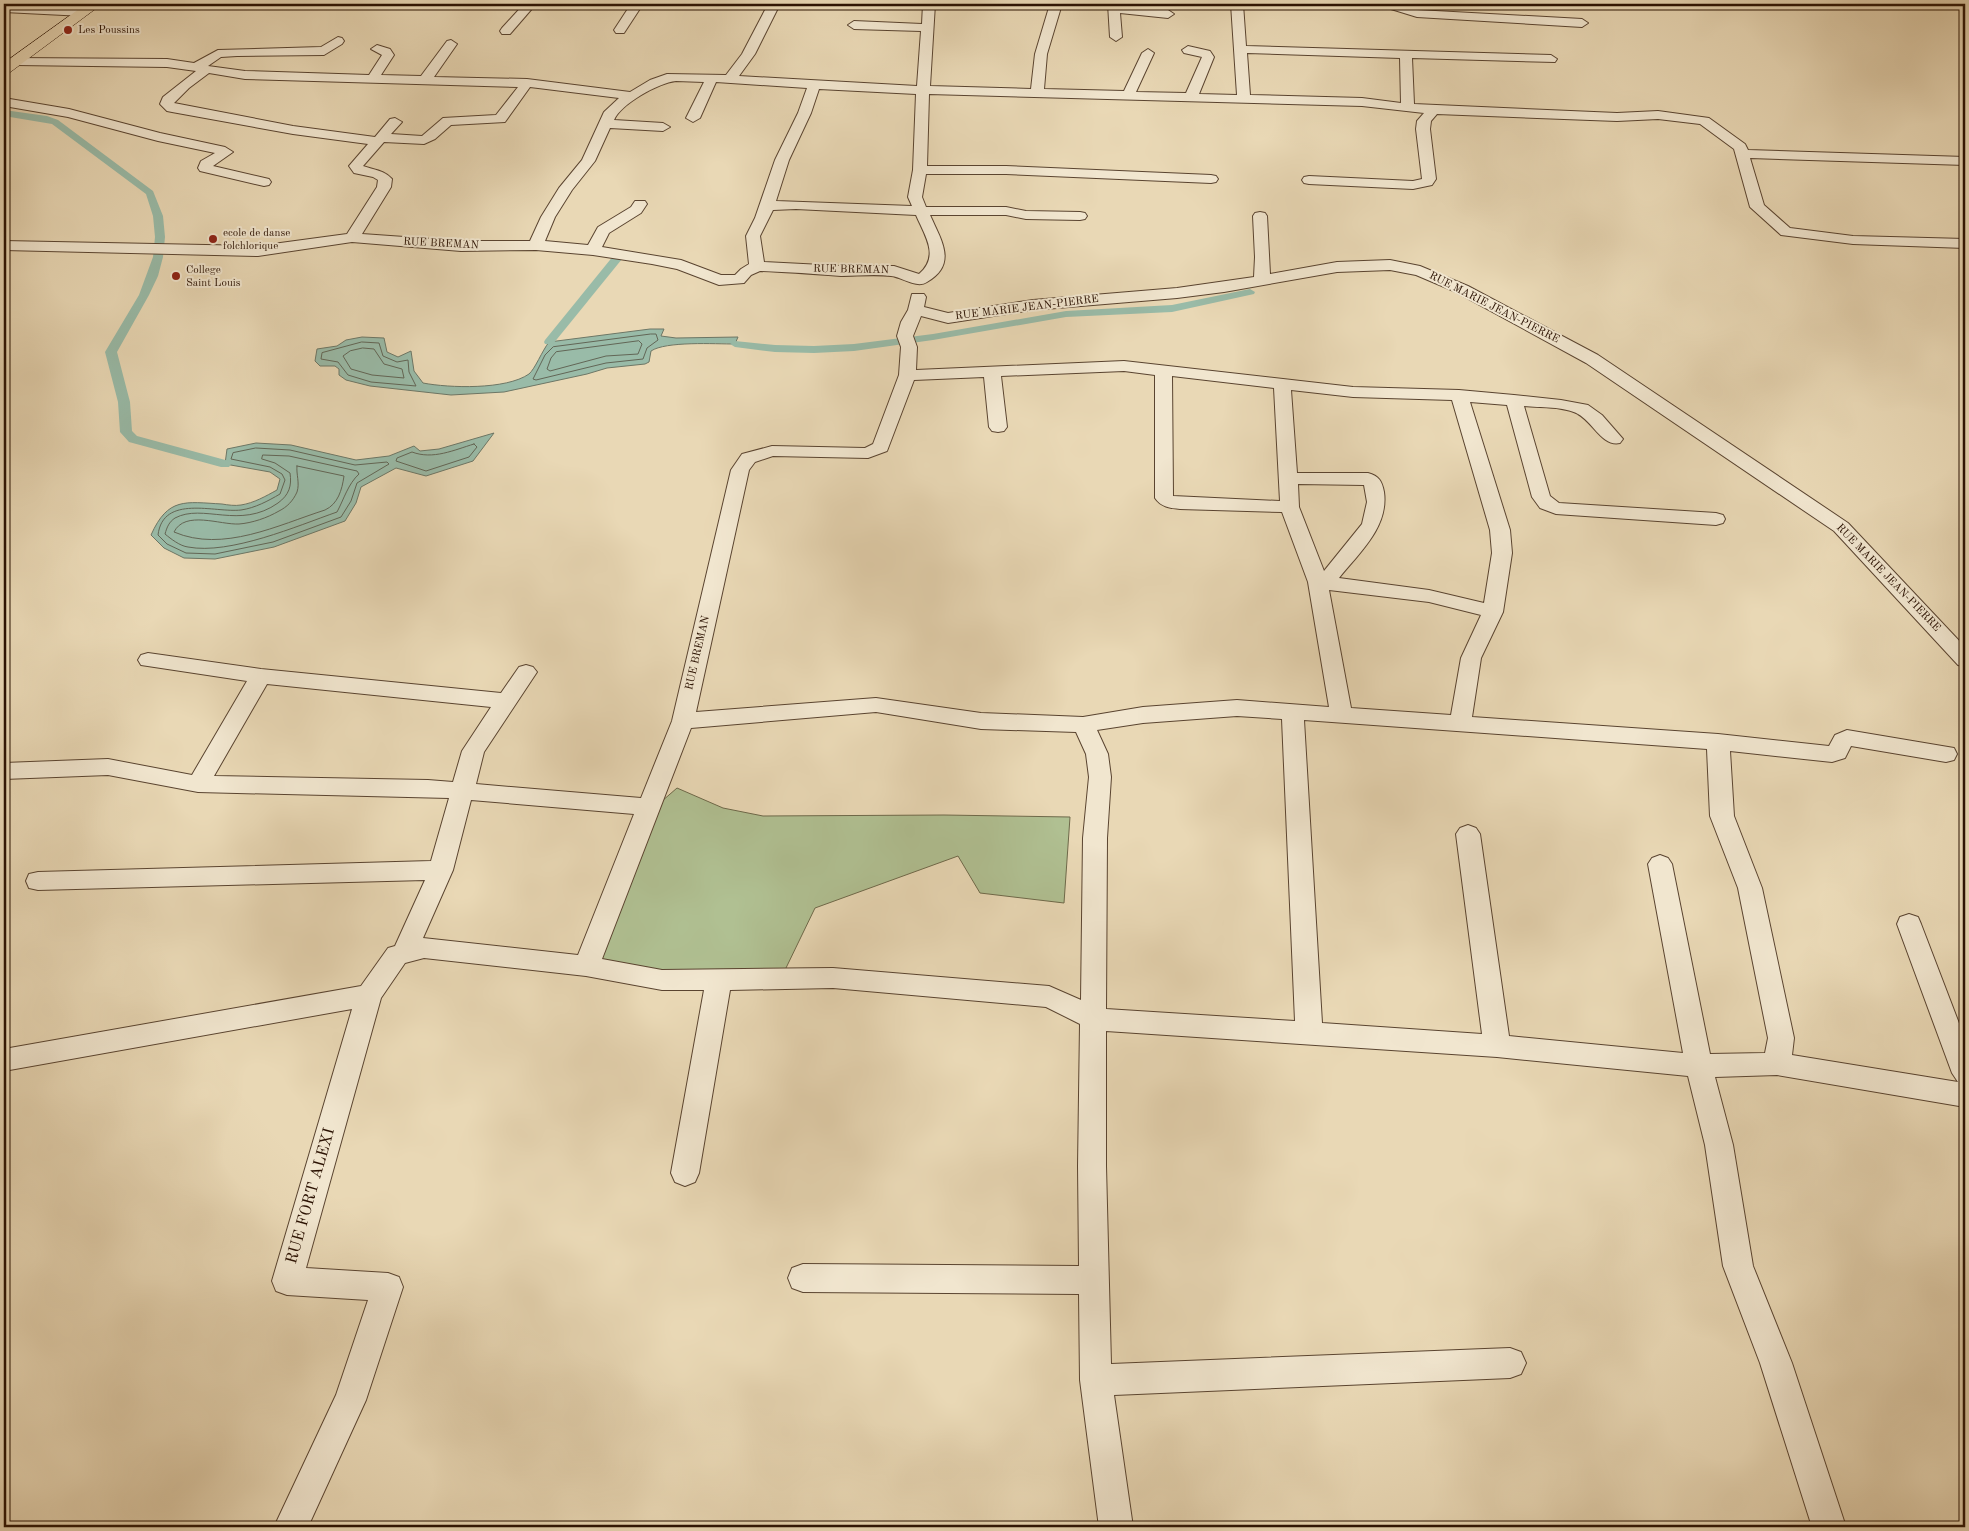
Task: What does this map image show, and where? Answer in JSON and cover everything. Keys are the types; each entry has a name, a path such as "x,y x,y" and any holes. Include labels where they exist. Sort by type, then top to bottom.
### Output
{"main road":[{"path":"4,70 89,8"}],"street":[{"path":"506,31 530,4"},
{"path":"620,30 637,4"},
{"path":"730,78 742,67 749,56 771,10 771,4"},
{"path":"921,280 933,270 938,260 937,246 915,197 920,170 923,89 930,4"},
{"path":"1037,93 1041,54 1056,4"},
{"path":"1237,4 1244,99"},
{"path":"1307,4 1391,6 1417,13 1582,24"},
{"path":"1116,37 1114,7 1168,14"},
{"path":"4,9 89,8"},
{"path":"854,25 928,28"},
{"path":"301,77 324,51 338,41"},
{"path":"425,80 451,44"},
{"path":"373,78 388,55 386,52 378,49"},
{"path":"1240,49 1551,59"},
{"path":"1188,50 1200,51 1208,57 1191,98"},
{"path":"324,51 218,54 168,100 167,104 172,108 284,128 379,139 427,140 448,121 500,119 527,83"},
{"path":"1128,96 1148,53"},
{"path":"1406,53 1408,108"},
{"path":"16,61 167,63 245,75 527,83 632,96"},
{"path":"536,245 548,217 566,188 588,161 611,112 619,104 632,96 667,78 730,78 773,82 1037,93 1362,102 1433,110 1617,117 1658,115 1704,121 1740,147 1757,207 1786,232 1853,240 1965,244"},
{"path":"693,118 712,78"},
{"path":"757,266 753,236 768,206 783,159 808,107 814,84"},
{"path":"4,102 69,113 220,150 226,152 206,164 204,168 264,182"},
{"path":"1309,180 1412,185 1426,182 1429,179 1424,121 1433,110"},
{"path":"352,238 384,187 385,179 378,174 358,170 356,166 395,122"},
{"path":"604,124 663,127"},
{"path":"1742,154 1965,161"},
{"path":"920,170 1006,170 1211,179"},
{"path":"593,250 603,230 636,210 640,204"},
{"path":"768,206 796,205 922,211 1006,211 1026,215 1080,216"},
{"path":"1260,216 1263,257 1262,280"},
{"name":"RUE BREMAN","path":"4,246 258,251 352,238 460,246 536,245 593,250 681,266 719,280 729,281 739,280 746,272 757,266 842,271 894,271 921,280 916,310 909,322 907,376 881,447 868,453 772,451 748,458 740,470 682,721 586,966"},
{"name":"RUE MARIE JEAN-PIERRE","path":"916,310 948,318 1066,301 1186,292 1337,267 1364,265 1407,267 1462,289 1584,354 1841,527 1965,660"},
{"path":"907,376 1124,366 1353,392 1460,395 1560,404 1582,409 1596,419 1614,440"},
{"path":"1163,369 1164,498 1170,502 1180,503 1290,507"},
{"path":"992,373 998,427"},
{"path":"1282,384 1290,507 1295,524 1322,582 1341,716"},
{"path":"1460,395 1500,530 1502,553 1493,612 1470,658 1460,724"},
{"path":"1514,400 1541,497 1546,504 1556,508 1716,519"},
{"path":"1288,478 1368,480 1372,483 1376,502 1370,526 1322,582"},
{"path":"1322,582 1421,594 1469,604 1493,612"},
{"path":"148,660 261,676 507,701"},
{"path":"404,953 441,870 473,751 526,672"},
{"path":"198,784 261,676"},
{"path":"682,721 876,705 981,721 1084,725 1143,715 1237,708 1718,742 1832,754 1837,752 1843,741 1847,738 1946,754"},
{"path":"1294,712 1310,1034"},
{"path":"1084,725 1097,754 1100,777 1095,838 1095,1019 1092,1166 1096,1380 1116,1527"},
{"path":"1718,742 1722,816 1750,888 1782,1038 1777,1064"},
{"path":"4,772 108,767 198,784 428,788 648,807"},
{"path":"1468,834 1497,1046"},
{"path":"1660,864 1699,1066 1719,1145 1738,1266 1776,1363 1829,1527"},
{"path":"38,881 441,870"},
{"path":"1909,924 1965,1073"},
{"path":"404,953 424,948 586,966 662,980 833,978 1049,997 1095,1019 1497,1046 1699,1066 1777,1064 1965,1095"},
{"name":"RUE FORT ALEXI","path":"291,1527 350,1400 388,1287 287,1281 369,994 397,955 404,953"},
{"path":"685,1174 719,979"},
{"path":"4,1060 369,994"},
{"path":"803,1278 1094,1280"},
{"path":"1096,1380 1510,1362"}],"shaded area":[{"path":"677,788 723,808 763,816 944,815 1070,817 1064,903 980,893 958,856 815,908 785,970 659,971 598,961 654,808"}],"water":[{"path":"650,329 664,329 661,336 676,338 738,337 735,344 691,344 658,348 651,351 649,362 645,364 607,368 504,392 451,395 370,386 346,380 339,375 339,369 335,366 320,366 315,361 317,349 337,346 346,340 362,337 384,338 387,352 398,357 411,351 414,371 423,383 462,387 492,385 506,383 529,374 549,342"},
{"path":"494,433 473,461 426,476 396,468 361,487 356,503 345,521 274,547 215,559 184,558 164,548 151,535 164,514 179,504 241,505 255,501 277,490 280,479 270,472 225,464 227,449 256,443 291,445 356,460 389,456 414,446 420,451 439,449"}],"waterway":[{"path":"4,113 47,119 55,122 150,193 158,216 160,237 158,257 153,276 144,295 111,352 124,402 126,432 133,439 225,464"},
{"path":"549,342 618,257"},
{"path":"735,344 775,349 854,348 933,337 1066,314 1172,308 1250,292"}],"place":[{"name":"Les Poussins","path":"68,30"},
{"name":"ecole de danse folchlorique","path":"213,239"},
{"name":"College Saint Louis","path":"176,276"}]}
